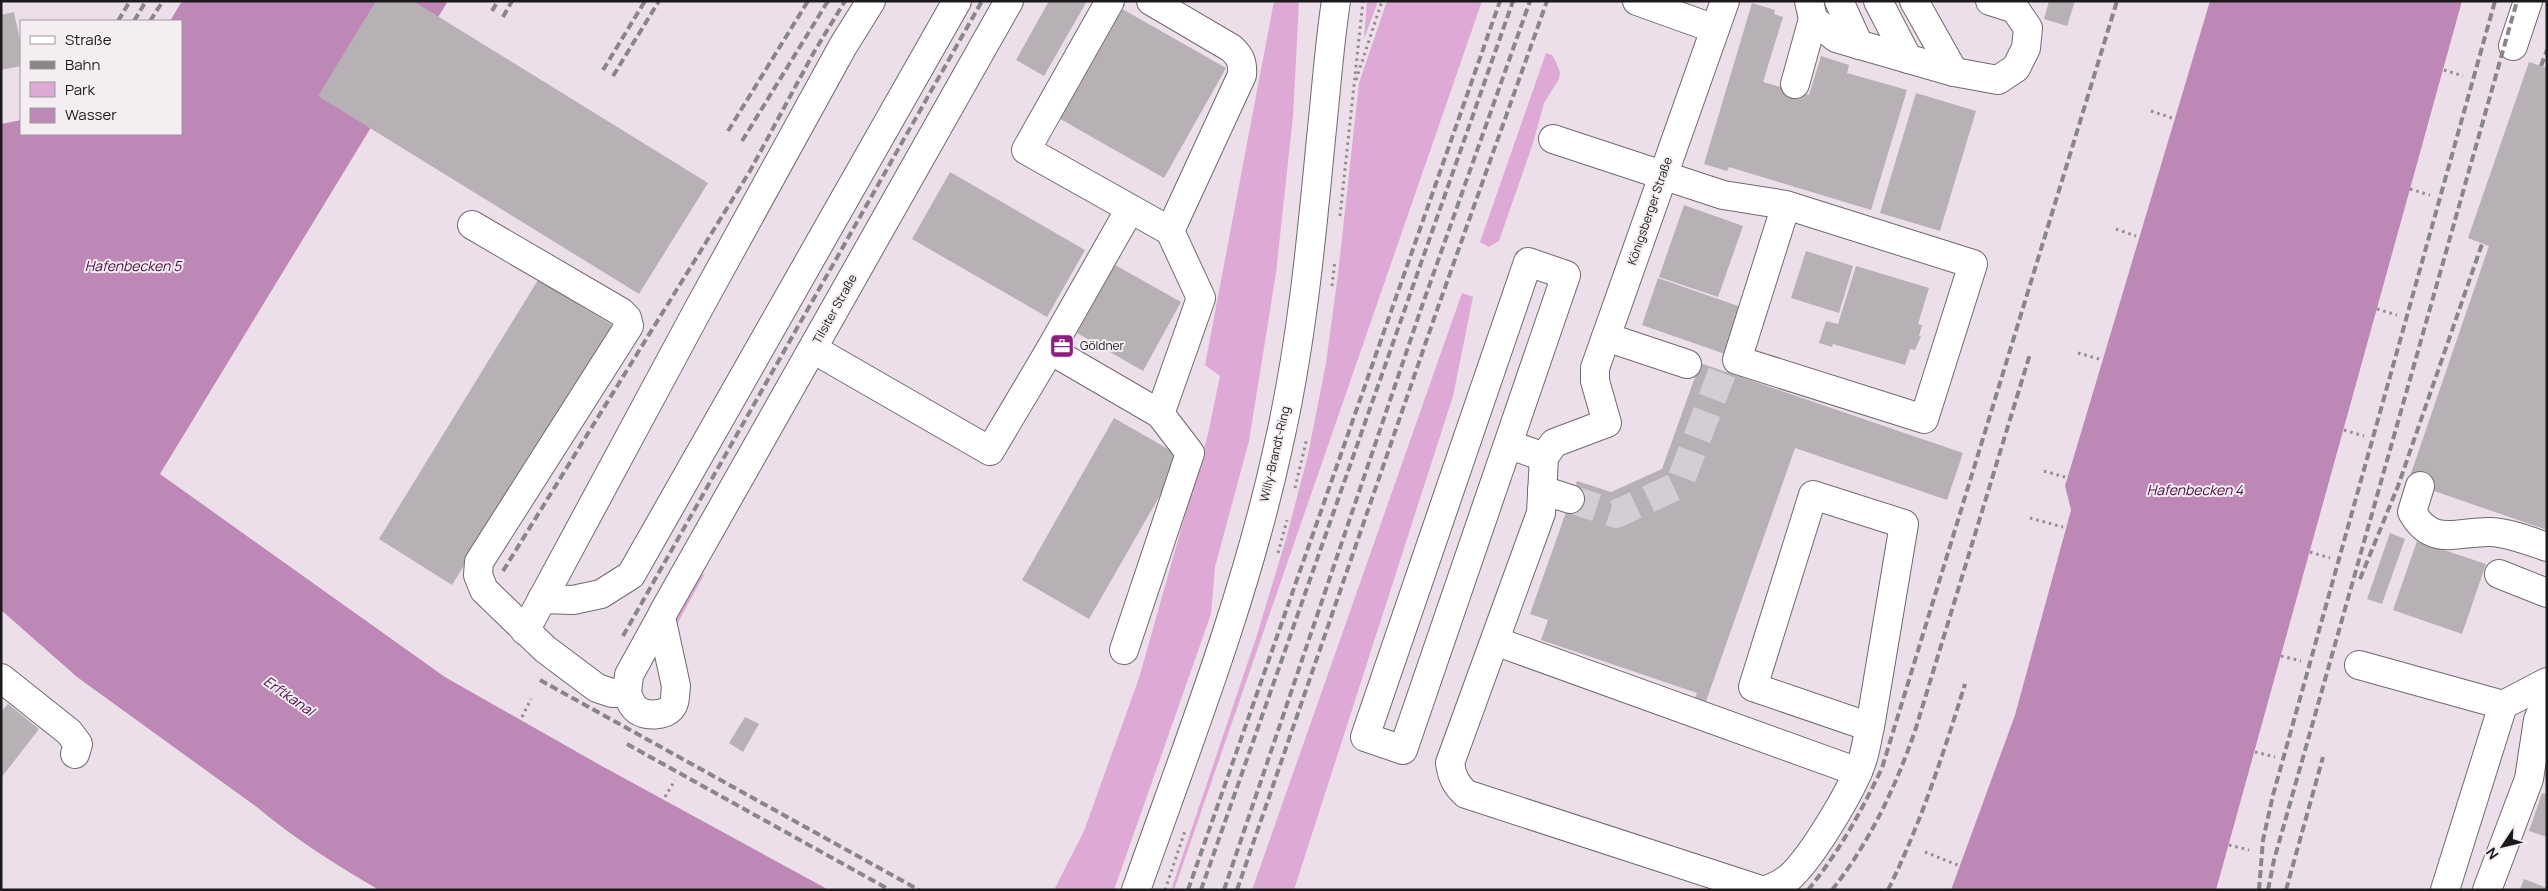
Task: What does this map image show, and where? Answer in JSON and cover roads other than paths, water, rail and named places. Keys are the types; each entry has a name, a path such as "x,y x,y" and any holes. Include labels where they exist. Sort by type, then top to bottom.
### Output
{"street":[{"path":"525,631 700,306 843,46 871,1"},
{"path":"542,599 573,600 602,594 631,575 957,1"},
{"name":"Tilsiter Straße","path":"627,694 629,675 1008,1"},
{"path":"1110,1 1026,150 1170,232 1201,298 1160,414"},
{"path":"1151,1 1231,48 1239,55 1243,64 1242,75 1170,232"},
{"name":"Willy-Brandt-Ring","path":"1136,890 1224,640 1257,534 1278,452 1308,274 1336,1"},
{"path":"1637,1 1715,29"},
{"name":"Königsberger Straße","path":"1544,457 1554,443 1607,422 1595,382 1595,368 1725,1"},
{"path":"1839,1 1859,45"},
{"path":"1878,1 1908,59"},
{"path":"1914,1 1954,72"},
{"path":"1811,10 1836,38 1954,72 1998,80 2016,68 2026,48 2028,28 2015,9 1990,1"},
{"path":"2513,46 2528,1"},
{"path":"1795,84 1811,10"},
{"path":"1553,139 1723,195 1786,205 1973,264 1924,419 1730,365 1786,205"},
{"path":"813,348 990,452 1130,209"},
{"path":"472,225 621,312 627,318 628,326 479,562 478,575 484,590 545,649 597,688 612,693 627,694 637,710 647,714 666,712 674,705 676,686 661,617"},
{"path":"1528,262 1566,275 1508,444 1403,750 1364,737 1528,262"},
{"path":"1606,337 1686,364"},
{"path":"1050,350 1160,414 1190,453 1124,650"},
{"path":"1439,796 1541,513 1544,457 1508,444"},
{"path":"2420,486 2412,512 2417,521 2429,532 2446,536 2492,532 2521,538 2547,547"},
{"path":"1542,490 1570,499"},
{"path":"1766,890 1779,885 1790,877 1806,857 1847,795 1858,772 1870,727 1904,524 1813,495 1753,687 1870,727"},
{"path":"2499,574 2547,593"},
{"path":"1495,642 1858,772"},
{"path":"2359,665 2504,705 2547,682"},
{"path":"1,678 69,732 78,744 75,754"},
{"path":"2487,890 2529,779 2538,720 2547,698"},
{"path":"2445,890 2504,705"},
{"path":"1450,763 1452,776 1466,794 1761,890"}],"water":[{"path":"182,1 448,1 160,474 445,677 600,765 829,890 379,890 301,841 77,677 1,610 1,124 20,120 20,135 182,135 182,20 171,20"},
{"name":"Hafenbecken 4","path":"2210,1 2462,1 2216,890 1951,890 2015,715 2071,510 2065,486"}],"tunnel":[{"path":"1570,499 1616,514 1679,485 1723,370"}],"railway":[{"path":"119,20 130,1"},
{"path":"135,20 146,1"},
{"path":"151,20 163,1"},
{"path":"492,11 498,1"},
{"path":"503,17 512,1"},
{"path":"603,70 645,1"},
{"path":"613,76 659,1"},
{"path":"728,131 808,1"},
{"path":"742,141 828,1"},
{"path":"503,571 750,171 814,52 845,1"},
{"path":"623,636 982,1"},
{"path":"1188,890 1500,1"},
{"path":"1201,890 1513,1"},
{"path":"1224,890 1422,306 1530,1"},
{"path":"1237,890 1437,310 1547,1"},
{"path":"1808,890 1830,861 1849,831 1882,768 2117,1"},
{"path":"2259,890 2263,840 2273,795 2495,1"},
{"path":"2268,890 2274,860 2517,1"},
{"path":"2541,66 2547,50"},
{"path":"2360,579 2398,486 2482,244"},
{"path":"1832,890 1870,834 1890,794 1915,731 2030,354"},
{"path":"540,680 919,890"},
{"path":"1888,890 1921,814 1940,763 1965,684"},
{"path":"627,744 890,890"},
{"path":"2286,890 2323,757"}],"place":[{"name":"Göldner","path":"1062,346"}],"water label":[{"name":"Hafenbecken 5","path":"133,266"},
{"name":"Erftkanal","path":"289,696"}]}
